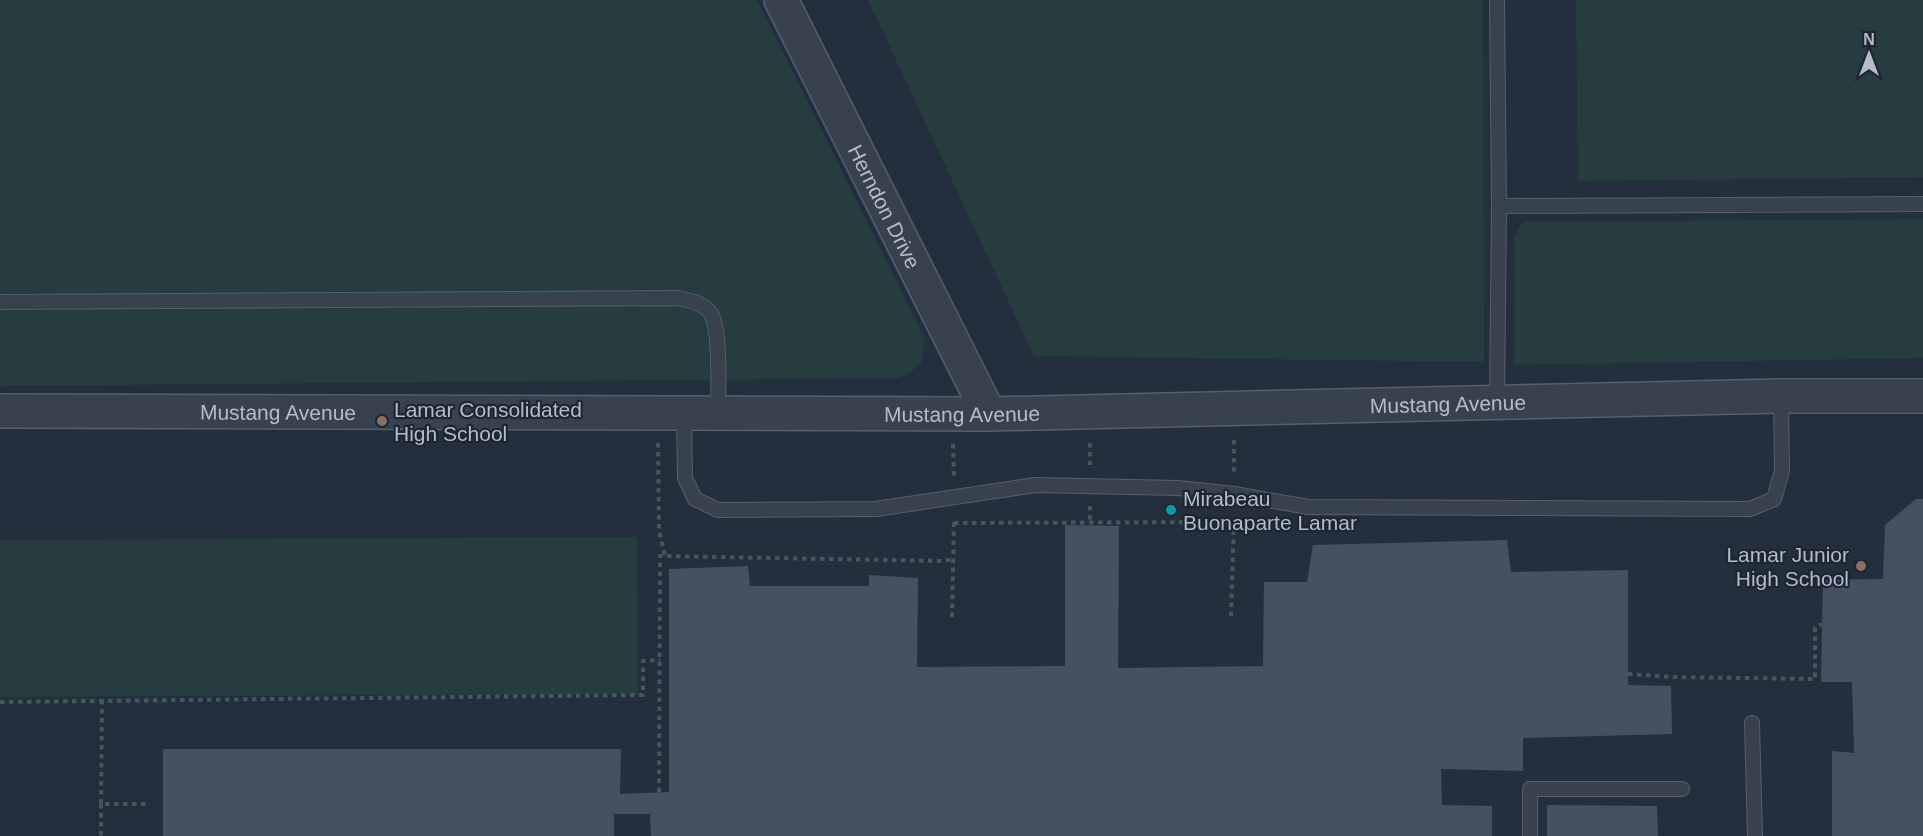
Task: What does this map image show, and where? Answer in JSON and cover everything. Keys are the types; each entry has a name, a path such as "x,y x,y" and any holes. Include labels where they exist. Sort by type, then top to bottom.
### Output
{"street":[{"name":"Herndon Drive","path":"781,0 989,414"},
{"name":"Mustang Avenue","path":"0,411 989,414 1781,396 1923,396"}],"lane":[{"path":"1497,0 1497,403"},
{"path":"1498,206 1923,204"},
{"path":"0,302 678,298 695,301 711,314 717,341 718,413"},
{"path":"671,413 685,478 695,499 718,510 876,509 1035,485 1178,488 1234,494 1308,507 1750,509 1774,499 1782,471 1781,396"},
{"path":"1752,723 1755,836"},
{"path":"1530,836 1530,789 1682,789"}],"path":[{"path":"665,556 659,531 671,413"},
{"path":"954,523 1270,522"},
{"path":"659,792 660,556 943,561 954,559"},
{"path":"1628,674 1815,679 1815,628 1822,624"},
{"path":"0,702 643,696 643,661 660,660"},
{"path":"101,836 102,700"},
{"path":"101,804 150,804"}],"green space":[{"path":"0,0 757,0 925,339 921,364 906,375 897,378 0,386"},
{"path":"868,0 1483,0 1484,362 1034,356"},
{"path":"1576,0 1923,0 1923,177 1578,181"},
{"path":"1923,219 1923,358 1514,365 1514,237 1523,222"},
{"path":"637,537 638,694 0,697 0,540"}],"building":[{"path":"1916,499 1923,499 1923,836 1832,836 1832,751 1854,753 1852,682 1821,682 1823,580 1883,579 1885,525"},
{"path":"1065,525 1119,526 1118,668 1263,666 1264,582 1307,582 1313,545 1507,540 1511,572 1628,570 1628,685 1671,686 1672,734 1523,738 1523,771 1441,769 1442,805 1492,806 1492,836 651,836 650,814 614,814 614,836 163,836 163,749 621,749 620,794 669,792 669,569 748,566 750,586 869,586 869,575 918,578 917,667 1065,666"},
{"path":"1547,805 1657,806 1658,836 1547,836"}],"place":[{"name":"Lamar Consolidated High School","path":"382,421"},
{"name":"Mirabeau Buonaparte Lamar","path":"1171,510"},
{"name":"Lamar Junior High School","path":"1861,566"}]}
